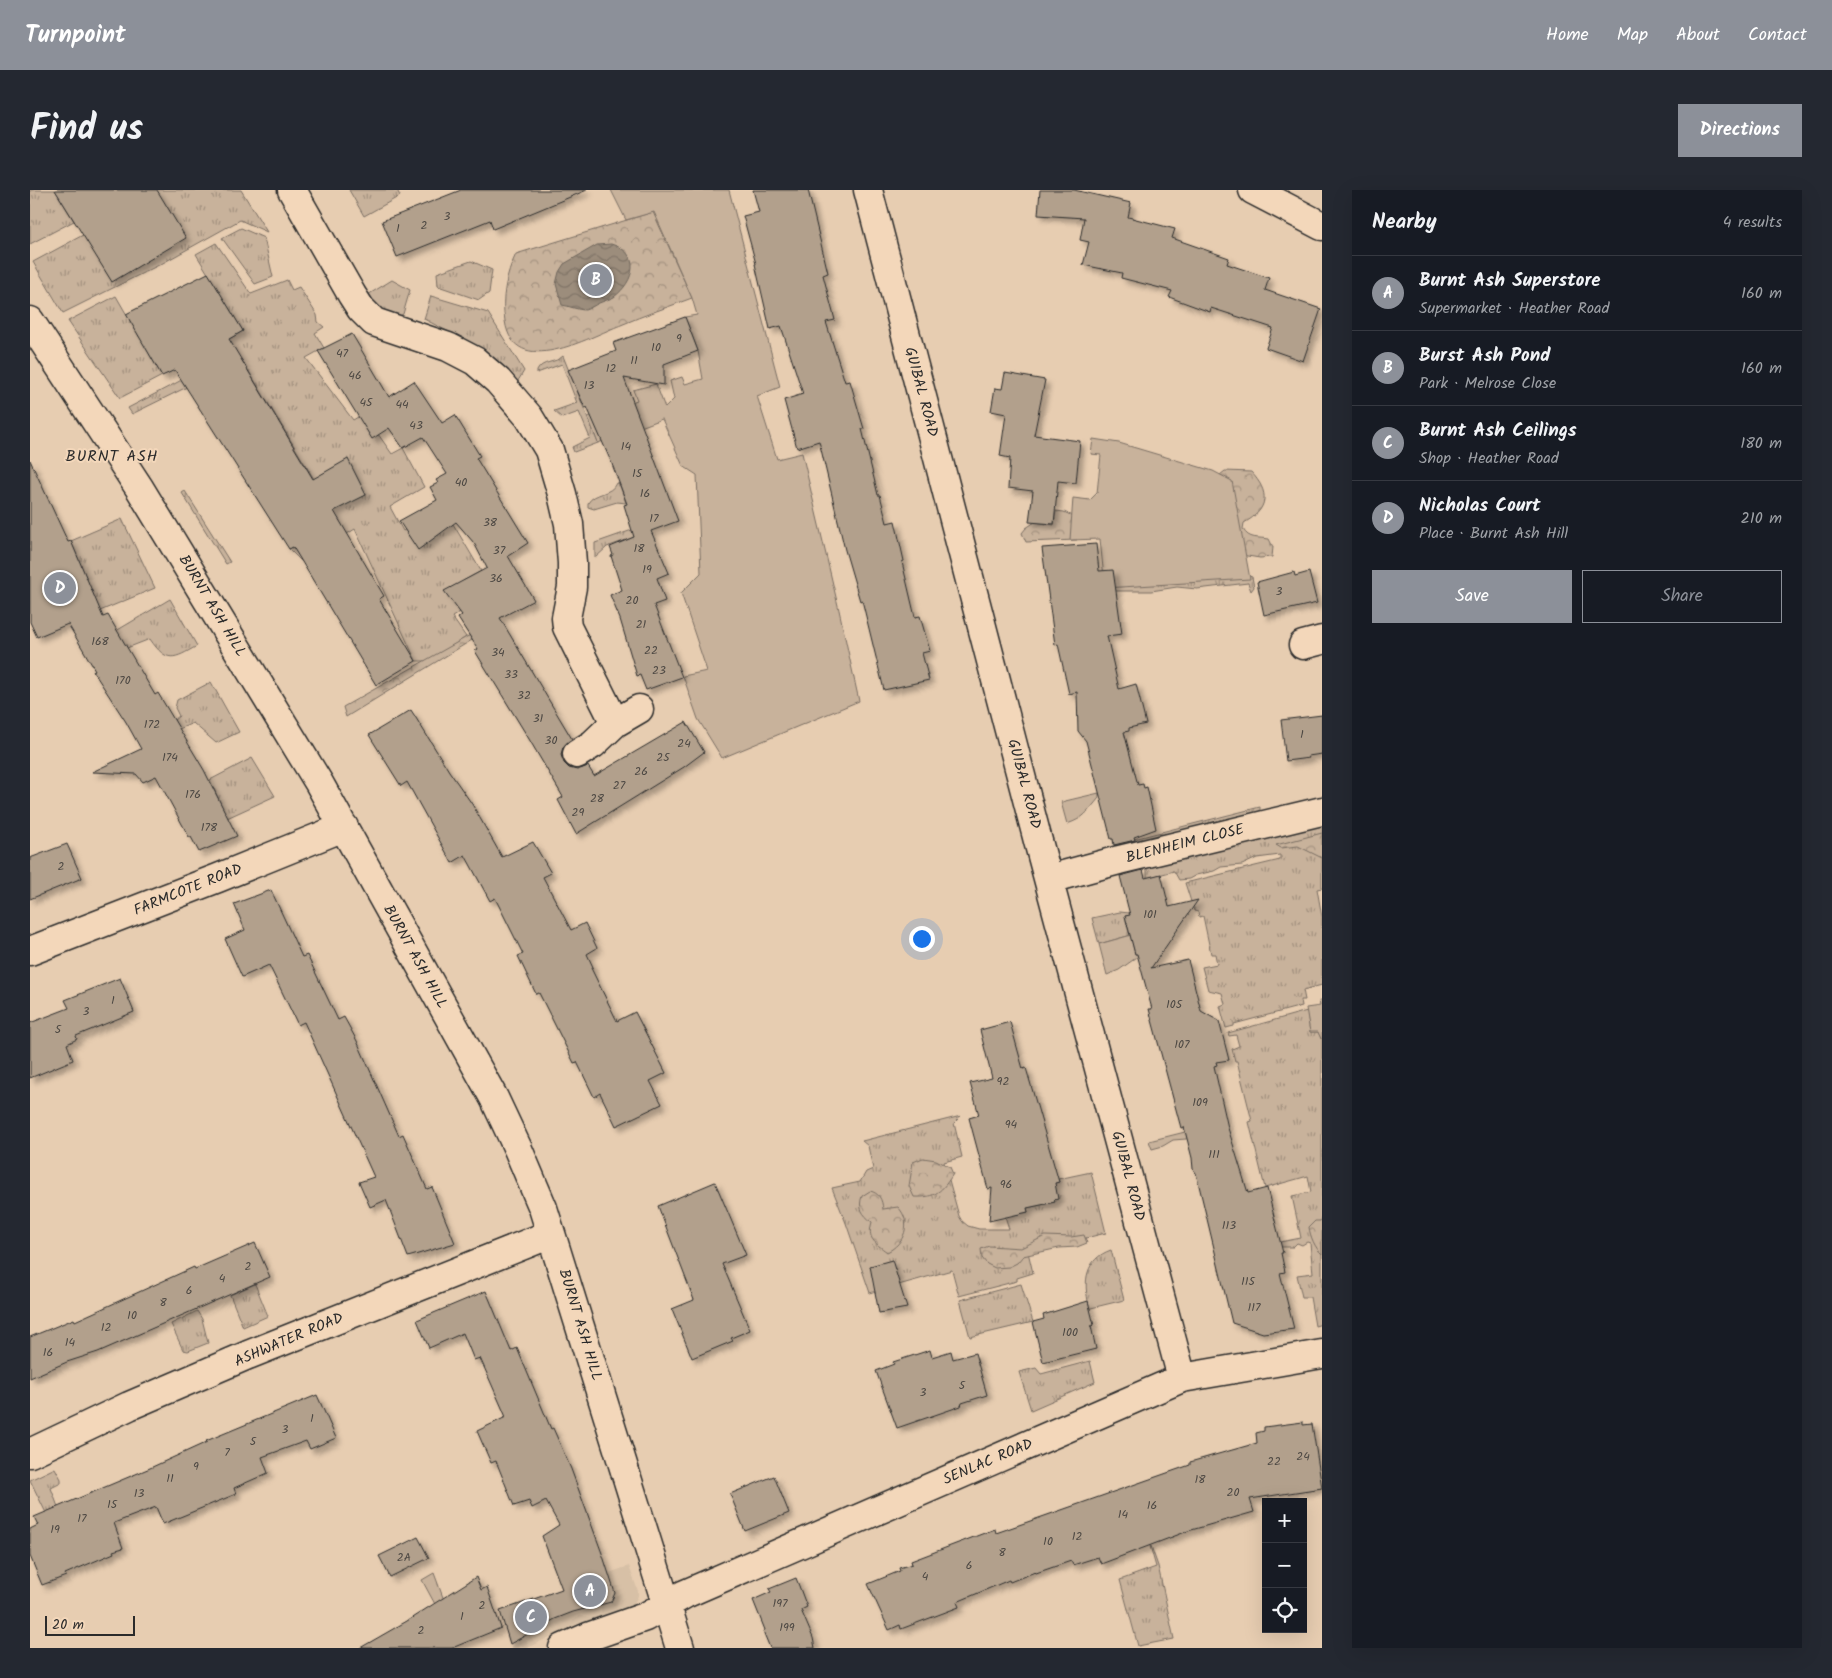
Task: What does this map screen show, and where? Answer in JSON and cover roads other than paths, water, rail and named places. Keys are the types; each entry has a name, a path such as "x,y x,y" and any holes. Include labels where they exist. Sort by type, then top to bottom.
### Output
{"street":[{"path":"292,190 352,295 361,309 374,322 448,346 475,361 498,381 529,417 549,450 562,494 568,524 572,563 572,587 566,618 567,627 616,723"},
{"name":"GUIBAL ROAD","path":"868,190 1182,1378"},
{"path":"1252,190 1322,226"},
{"name":"BURNT ASH HILL","path":"30,322 140,489 344,827 494,1098 536,1191 552,1234 680,1648"},
{"path":"577,754 593,744 616,723 639,709"},
{"name":"BLENHEIM CLOSE","path":"1049,879 1322,811"},
{"name":"FARMCOTE ROAD","path":"30,951 257,861 328,835 344,827"},
{"name":"ASHWATER ROAD","path":"30,1453 129,1406 248,1356 552,1234"},
{"name":"SENLAC ROAD","path":"562,1648 645,1617 665,1604 692,1591 1182,1378 1322,1354"}],"water":[{"path":"611,244 621,248 628,254 631,261 632,268 627,283 614,297 585,310 562,305 556,284 559,272 564,264 597,245"}],"place":[{"name":"Burst Ash Pond","path":"596,280"},
{"name":"Nicholas Court","path":"60,588"},
{"name":"Burnt Ash Superstore","path":"590,1591"},
{"name":"Burnt Ash Ceilings","path":"531,1617"}],"district":[{"name":"BURNT ASH","path":"112,456"}]}
